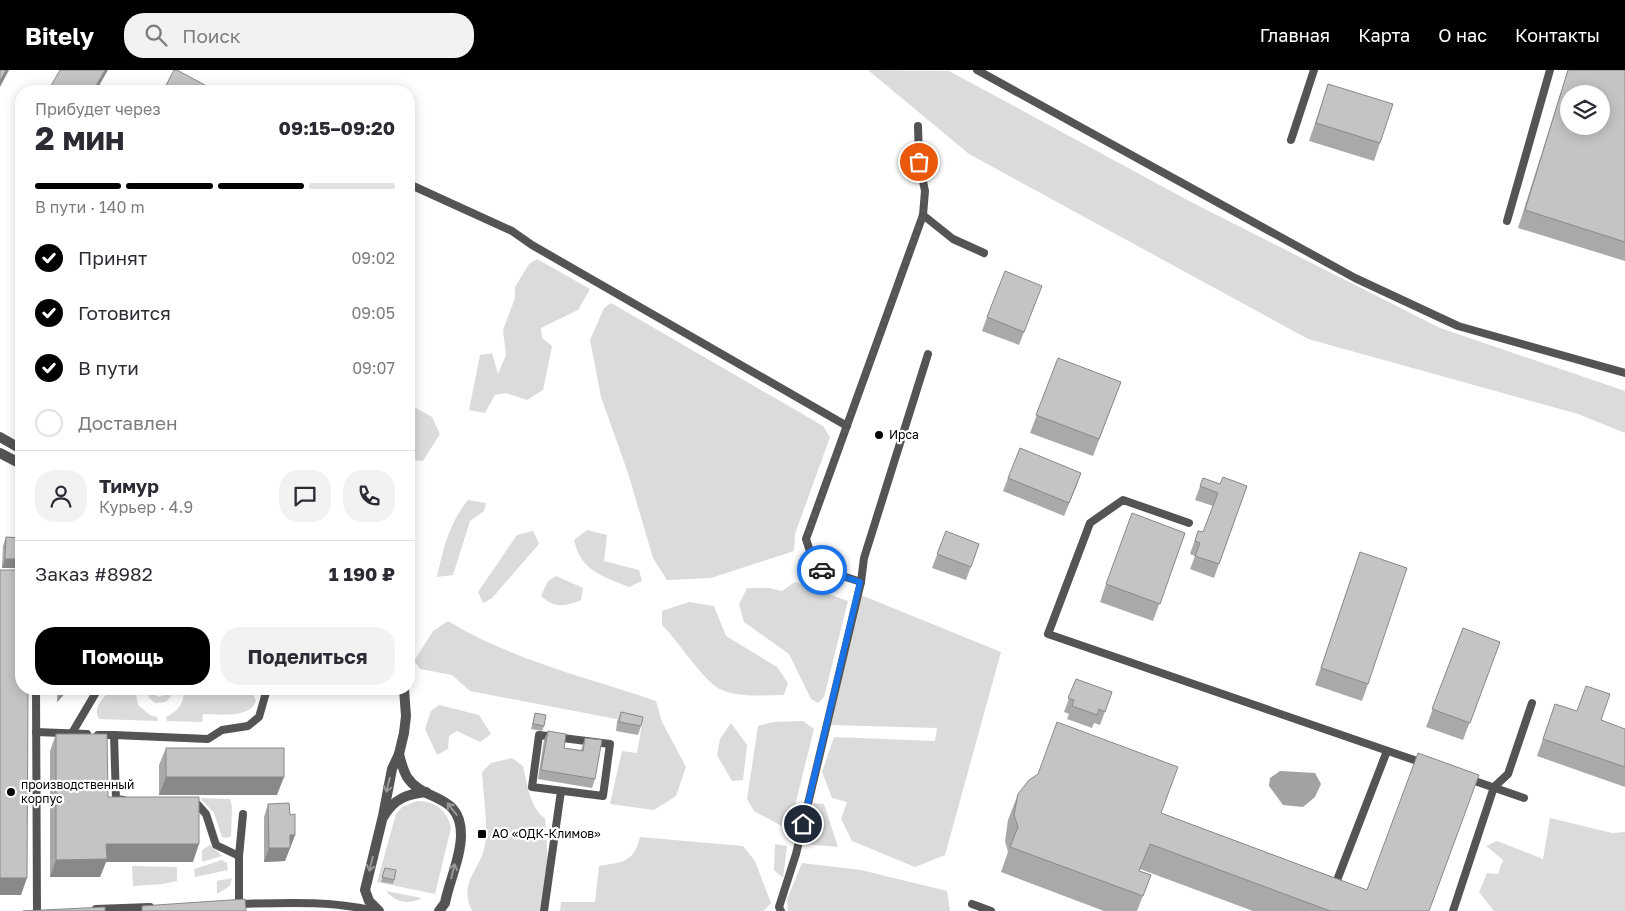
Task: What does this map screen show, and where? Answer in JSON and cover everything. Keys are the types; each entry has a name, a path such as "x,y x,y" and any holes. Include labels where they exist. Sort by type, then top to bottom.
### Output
{"street":[{"path":"0,438 15,446"},
{"path":"0,452 15,461"},
{"path":"377,911 369,901 364,890 383,816 392,769 400,754 406,716 404,695"},
{"path":"400,754 407,777 426,792 444,799 452,807 461,827 461,838 443,908"},
{"path":"383,816 390,806 403,796 426,792"}],"lane":[{"path":"977,70 1355,278 1458,326 1625,373"},
{"path":"1291,140 1314,70"},
{"path":"1507,221 1550,70"},
{"path":"860,582 814,567 806,539 923,215 925,191 919,162 918,126"},
{"path":"415,186 512,231 532,246 847,426"},
{"path":"923,215 953,240 984,253"},
{"path":"781,911 779,907 796,854 864,558 928,354"},
{"path":"1189,524 1123,500 1090,524 1048,634 1432,766"},
{"path":"36,695 37,911"},
{"path":"72,734 95,695"},
{"path":"36,732 208,739 222,730 248,726 259,717 266,695"},
{"path":"1453,911 1494,788 1508,774 1532,703"},
{"path":"114,735 116,799 134,800"},
{"path":"539,735 610,744 603,796 561,791 532,787 539,735"},
{"path":"1331,896 1387,751"},
{"path":"1459,775 1524,798"},
{"path":"544,911 561,791"},
{"path":"179,803 197,804 206,814 216,845 239,856"},
{"path":"239,904 239,856 243,814"},
{"path":"229,905 313,903 350,905 377,911"},
{"path":"972,904 991,911"},
{"path":"89,910 159,907"}],"shaded area":[{"path":"868,70 949,71 1193,203 1440,328 1625,391 1625,433 1578,414 1308,339 969,154"},
{"path":"537,259 590,289 578,310 541,328 542,338 552,346 543,390 527,400 506,393 495,395 485,413 469,410 480,355 492,353 498,374 506,355 503,330 515,298 515,287 529,264"},
{"path":"611,303 823,426 830,437 795,534 794,551 711,578 667,580 653,558 628,473 601,397 590,340 604,308"},
{"path":"415,407 432,417 440,434 423,461 415,460"},
{"path":"468,500 486,503 484,511 470,521 453,575 437,577 444,546 451,527"},
{"path":"587,530 607,535 604,561 639,570 642,581 629,587 587,566 577,550 574,540"},
{"path":"533,531 539,544 492,598 483,603 478,592 517,535"},
{"path":"556,576 583,588 581,600 560,605 550,603 541,596 548,581"},
{"path":"795,582 848,601 824,697 818,703 811,699 789,654 744,622 739,604 747,588 769,588 782,591"},
{"path":"861,595 1001,652 945,855 915,867 852,841 841,819 847,802 832,798 822,772 834,737 935,741 937,728 831,725"},
{"path":"689,602 714,606 726,636 777,667 788,683 784,695 752,696 729,693 715,686 662,625 662,611"},
{"path":"448,621 472,635 523,657 656,701 662,722 686,767 676,796 654,810 610,804 622,751 637,753 642,724 470,691 452,675 420,669 415,659 433,631"},
{"path":"106,695 136,695 138,705 150,715 157,717 158,721 99,719 97,711"},
{"path":"149,695 159,697 171,695 166,702 155,703 149,698"},
{"path":"183,695 254,695 256,701 253,707 241,713 225,715 203,714 202,722 167,721 166,717 177,709"},
{"path":"439,705 479,715 491,734 480,742 457,731 449,736 448,749 437,755 425,729 431,711"},
{"path":"803,721 814,729 789,830 754,811 747,799 758,726 773,722"},
{"path":"731,723 747,745 743,780 732,781 717,755 720,739"},
{"path":"512,758 523,766 533,802 540,814 545,818 548,863 540,911 472,911 467,894 468,887 483,853 486,835 482,772 491,763"},
{"path":"1280,771 1315,773 1321,784 1315,797 1303,807 1283,805 1269,786 1270,778"},
{"path":"200,798 230,799 232,807 231,836 227,838 222,837 214,813"},
{"path":"417,801 423,801 439,808 447,816 451,828 435,894 377,882 396,814 402,807"},
{"path":"813,803 824,804 838,847 805,844"},
{"path":"1550,818 1612,833 1625,832 1625,911 1494,911 1479,892 1487,873 1498,874 1503,860 1486,846 1497,841 1543,859"},
{"path":"640,837 743,846 755,861 771,903 764,911 560,911 561,902 595,902 599,866 626,860 634,852"},
{"path":"775,844 787,846 783,878 774,870"},
{"path":"210,845 222,856 202,862 202,850"},
{"path":"222,860 227,863 228,870 195,877 194,869"},
{"path":"802,863 861,870 947,891 950,911 788,911 787,899"},
{"path":"132,866 177,867 177,881 133,886"},
{"path":"232,878 230,886 217,894 217,881"},
{"path":"386,891 422,898 412,902 402,902"}],"building":[{"path":"0,70 6,70 0,81"},
{"path":"60,70 105,70 96,85 51,85"},
{"path":"174,70 177,70 205,85 166,85"},
{"path":"1568,70 1625,70 1625,242 1525,210 1560,96 1560,135 1610,135 1610,85 1563,85"},
{"path":"1328,84 1393,104 1380,143 1316,123"},
{"path":"1005,271 1042,286 1024,332 987,317"},
{"path":"1058,358 1121,382 1099,439 1036,415"},
{"path":"1020,448 1081,473 1069,503 1008,478"},
{"path":"1223,477 1247,486 1219,564 1195,556 1200,543 1195,541 1198,531 1203,532 1218,493 1200,486 1203,478 1220,484"},
{"path":"1132,513 1185,533 1160,604 1106,584"},
{"path":"946,531 979,544 971,567 937,554"},
{"path":"6,537 15,538 15,559 5,559"},
{"path":"1360,552 1407,568 1368,684 1321,668"},
{"name":"производственный корпус","path":"0,570 15,570 15,695 28,695 27,878 0,878"},
{"path":"1463,628 1500,642 1470,723 1432,709"},
{"path":"1076,679 1112,692 1105,712 1099,709 1097,715 1072,706 1074,700 1068,698"},
{"path":"1586,686 1610,694 1601,720 1625,729 1625,767 1543,739 1555,704 1577,711"},
{"path":"621,712 643,717 641,726 619,722"},
{"path":"535,713 546,715 544,726 533,724"},
{"path":"1057,722 1178,767 1161,813 1367,890 1418,753 1479,775 1429,911 1330,911 1150,844 1139,871 1151,875 1143,896 1010,847 1018,827 1014,815 1018,794 1029,780 1038,774"},
{"path":"548,731 566,734 564,748 583,751 585,738 602,740 595,779 541,770"},
{"path":"56,734 107,734 108,797 199,797 199,844 106,844 107,859 56,860"},
{"path":"166,748 284,748 284,777 166,777"},
{"path":"289,803 290,815 295,814 295,835 290,835 290,848 269,848 268,804"},
{"path":"385,868 396,870 394,880 382,877"},
{"path":"245,899 246,911 142,911 142,906"},
{"path":"105,907 105,911 23,911"}],"way so far":[{"path":"822,570 814,567 806,539 923,215 925,191 919,162"}],"place":[{"name":"Ирса","path":"879,435"},
{"name":"производственный корпус","path":"11,792"},
{"name":"АО «ОДК-Климов»","path":"482,834"}],"route":[{"path":"803,824 860,582 822,570"}]}
